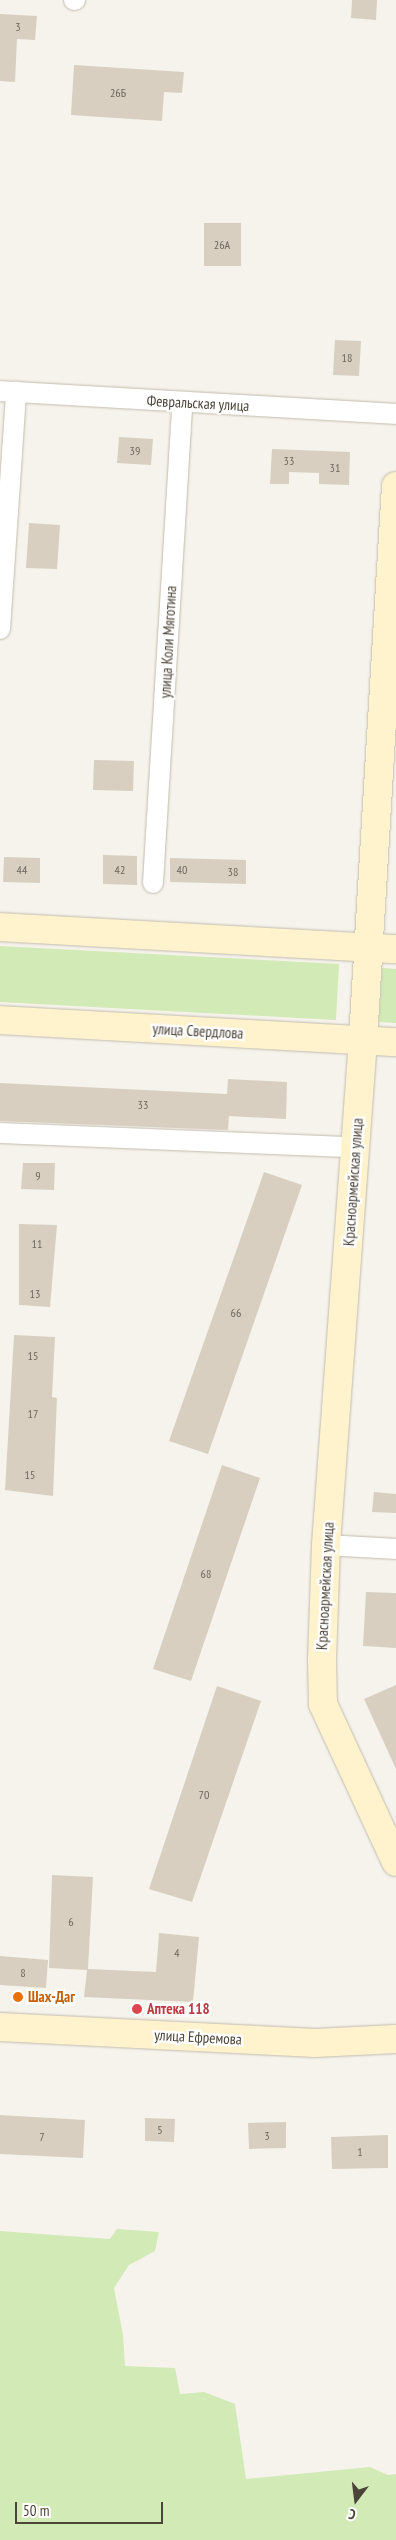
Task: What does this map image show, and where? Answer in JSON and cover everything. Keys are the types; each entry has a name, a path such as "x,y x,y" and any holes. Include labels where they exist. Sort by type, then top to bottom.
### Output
{"street":[{"name":"Февральская улица","path":"8,392 396,414"},
{"path":"0,629 8,392"},
{"name":"улица Коли Мяготина","path":"154,883 182,402"},
{"name":"Красноармейская улица","path":"396,486 363,1040 326,1546 324,1704 396,1862"},
{"path":"0,928 396,949"},
{"name":"улица Свердлова","path":"0,1020 396,1042"},
{"path":"0,1133 355,1147"},
{"path":"326,1546 396,1549"},
{"name":"улица Ефремова","path":"0,2027 315,2043 396,2039"}],"green space":[{"path":"0,946 339,964 336,1020 0,1002"},
{"path":"382,968 396,969 396,1023 379,1022"},
{"path":"117,2229 159,2232 155,2251 129,2265 114,2288 123,2335 125,2366 175,2368 180,2394 204,2392 235,2404 246,2479 370,2467 388,2475 396,2474 396,2540 0,2540 0,2231 110,2239"}],"building":[{"path":"352,0 377,0 376,20 351,18"},
{"path":"0,14 37,16 35,40 17,39 15,82 0,81"},
{"path":"74,65 184,72 182,93 164,92 162,121 71,115"},
{"path":"204,223 241,223 241,266 204,266"},
{"path":"335,340 361,341 359,376 333,375"},
{"path":"119,437 153,439 151,465 117,463"},
{"path":"272,449 350,452 349,485 319,484 319,473 289,472 289,484 270,484"},
{"path":"29,523 60,525 57,569 26,568"},
{"path":"94,760 134,761 133,791 93,790"},
{"path":"103,855 137,856 137,885 103,884"},
{"path":"4,857 40,858 40,883 3,882"},
{"path":"170,858 246,860 246,884 170,882"},
{"path":"228,1079 287,1082 286,1119 229,1116 228,1130 0,1121 0,1083 227,1094"},
{"path":"23,1163 55,1163 54,1190 21,1189"},
{"path":"264,1172 302,1185 208,1454 169,1441"},
{"path":"19,1224 57,1225 50,1307 19,1305"},
{"path":"14,1335 55,1337 52,1397 57,1398 53,1496 5,1490"},
{"path":"222,1465 260,1478 191,1681 153,1669"},
{"path":"374,1492 396,1494 396,1513 372,1512"},
{"path":"366,1592 396,1593 396,1648 363,1646"},
{"path":"396,1685 396,1769 364,1699"},
{"path":"217,1686 261,1701 192,1902 149,1889"},
{"path":"52,1875 93,1877 88,1969 156,1972 159,1933 199,1937 193,2002 84,1997 87,1970 49,1968"},
{"path":"0,1956 48,1960 46,1988 0,1985"},
{"path":"0,2115 85,2120 83,2158 0,2154"},
{"path":"145,2118 175,2119 174,2142 145,2141"},
{"path":"286,2122 286,2148 249,2149 248,2123"},
{"path":"388,2135 388,2168 332,2169 331,2137"}],"place":[{"name":"Шах-Даг","path":"18,1997"},
{"name":"Аптека 118","path":"137,2009"}]}
